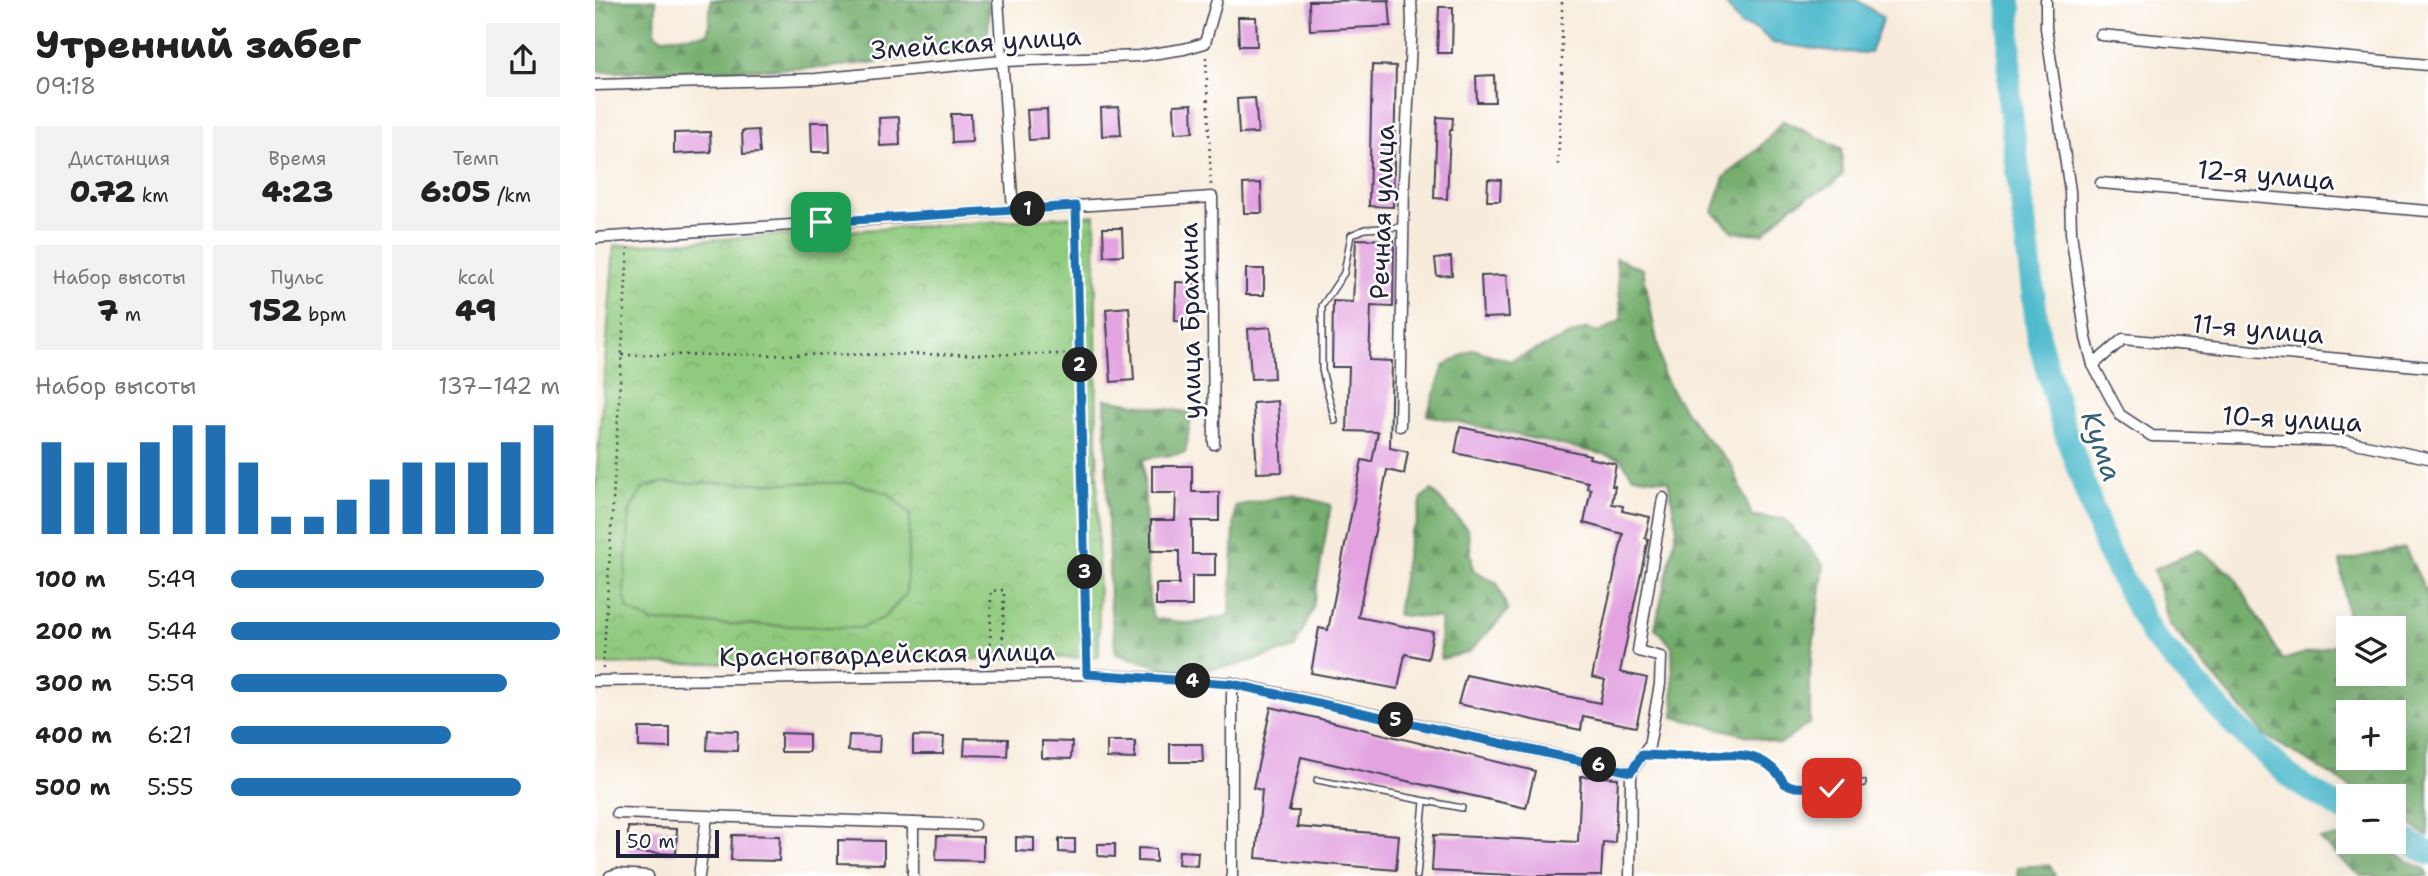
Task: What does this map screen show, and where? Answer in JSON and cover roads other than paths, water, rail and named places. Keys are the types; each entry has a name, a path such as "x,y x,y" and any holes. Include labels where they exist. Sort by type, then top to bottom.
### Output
{"street":[{"path":"595,238 1013,210 998,0"},
{"name":"Змейская улица","path":"595,85 816,79 1002,61 1139,56 1205,43 1217,0"},
{"name":"Речная улица","path":"1400,426 1403,227 1411,0"},
{"path":"2046,0 2046,28 2070,191 2071,233 2086,338 2094,365"},
{"path":"2101,36 2428,65"},
{"name":"12-я улица","path":"2101,183 2428,211"},
{"name":"улица Брахина","path":"1013,210 1212,197 1215,444"},
{"name":"11-я улица","path":"2094,365 2123,339 2428,367"},
{"name":"10-я улица","path":"2094,365 2120,415 2152,436 2346,441 2428,458"},
{"path":"1630,876 1631,772 1649,746 1660,684 1661,657 1638,651 1663,498"},
{"name":"Красногвардейская улица","path":"599,681 1087,674 1232,684 1631,772"},
{"path":"1232,684 1232,876"},
{"path":"617,813 974,825"},
{"path":"699,876 707,817"},
{"path":"913,823 913,876"},
{"path":"610,876 648,876"}],"lane":[{"path":"1335,421 1322,370 1322,306 1344,272 1350,235 1365,229 1403,227"},
{"path":"1642,755 1703,756 1735,753 1762,761 1778,773 1785,784 1795,787 1832,788 1863,783"},
{"path":"1317,780 1462,808"},
{"path":"1417,876 1424,802"}],"water":[{"path":"1723,0 1857,0 1883,18 1870,53 1839,52 1773,43 1757,29 1741,25"}],"waterway":[{"name":"Кума","path":"2010,0 2009,98 2039,340 2062,422 2107,550 2152,635 2235,726 2295,781 2336,805"},
{"name":"Кума","path":"2406,840 2428,853"}]}
